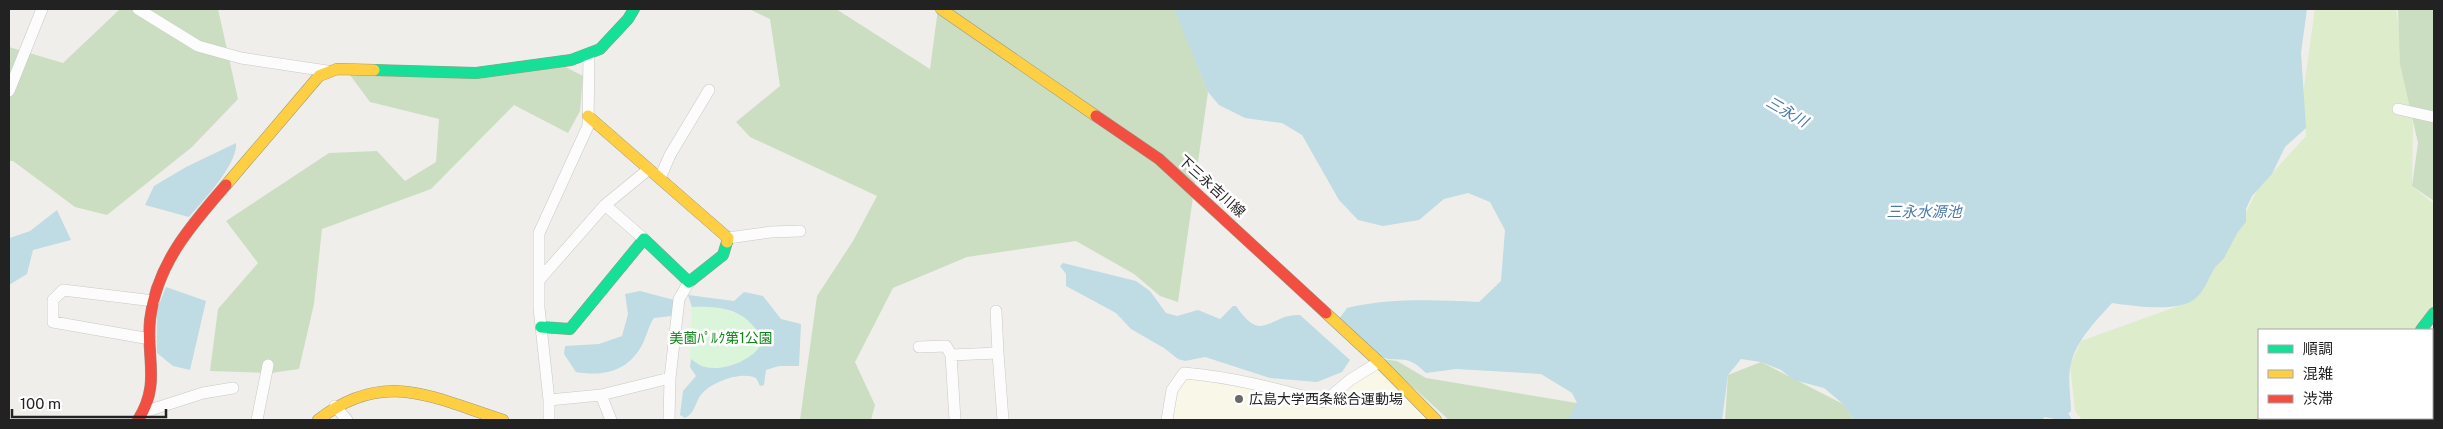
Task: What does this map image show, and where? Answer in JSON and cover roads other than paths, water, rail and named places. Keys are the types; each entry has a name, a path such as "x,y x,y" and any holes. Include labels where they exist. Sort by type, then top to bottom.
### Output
{"street":[{"path":"9,91 42,9"},
{"path":"138,9 198,46 241,58 327,71 354,69 476,73 571,60 589,54 600,49 612,38 634,9"},
{"name":"下三永吉川線","path":"941,9 1159,159 1379,362 1436,420"},
{"path":"549,420 549,400 539,308 539,233 588,126 589,54"},
{"path":"141,416 152,394 153,372 150,322 156,284 179,242 192,224 313,82 327,71"},
{"path":"660,178 670,155 710,90"},
{"path":"2398,109 2434,117"},
{"path":"588,116 728,238 771,232 800,231"},
{"path":"540,279 605,205 649,169"},
{"path":"605,205 689,282"},
{"path":"669,420 670,378 679,299 689,282 723,255 728,238"},
{"path":"541,327 570,329 644,239"},
{"path":"150,339 53,322 53,300 63,290 154,301"},
{"path":"996,311 1002,420"},
{"path":"2423,329 2434,313"},
{"path":"919,347 946,346 951,355 955,420"},
{"path":"951,355 998,353"},
{"path":"1167,420 1172,390 1184,373 1207,375 1280,390 1324,402 1350,380 1379,362"},
{"path":"257,420 268,365"},
{"path":"549,400 601,395 670,378"},
{"path":"141,416 203,393 234,388"},
{"path":"318,420 335,406 376,391 395,391 503,420"},
{"path":"601,395 611,420"},
{"path":"335,406 347,420"}],"water":[{"name":"三永水源池","path":"1174,9 2307,9 2301,53 2306,128 2285,147 2272,174 2252,196 2246,209 2246,222 2196,298 2184,304 2164,307 2142,307 2112,303 2094,323 2077,347 2074,355 2069,375 2071,411 2061,420 2044,417 2043,420 1854,420 1843,404 1824,388 1794,380 1781,370 1761,362 1741,359 1728,375 1722,420 1568,420 1577,403 1572,393 1541,374 1456,369 1426,373 1408,361 1387,359 1376,355 1339,319 1347,308 1363,305 1429,300 1479,302 1501,281 1505,230 1490,202 1468,193 1444,199 1419,220 1383,226 1358,220 1339,200 1302,135 1282,123 1245,118 1219,105 1208,92"},
{"path":"236,143 235,152 226,171 189,217 145,205 154,186 186,167"},
{"path":"57,210 71,240 33,250 27,274 9,285 10,238 30,231"},
{"path":"1063,263 1136,281 1150,291 1166,313 1177,316 1198,310 1220,319 1233,306 1236,306 1245,318 1253,324 1260,326 1267,325 1281,318 1300,315 1350,360 1342,372 1317,382 1270,378 1205,357 1185,361 1178,359 1164,348 1131,329 1116,313 1066,286 1066,274 1060,266"},
{"path":"166,287 206,301 190,370 173,366 157,353 157,310"},
{"path":"640,291 678,301 671,316 654,318 639,350 626,364 603,373 576,372 564,354 565,346 599,344 622,336 628,314 625,294"},
{"path":"744,292 763,296 781,319 801,324 799,366 779,366 766,370 764,385 760,386 756,378 750,376 734,377 718,382 700,396 692,411 685,418 680,415 683,391 696,376 690,367 691,359 705,367 721,368 730,366 754,353 760,347 763,340 750,322 742,316 724,309 692,307 688,295 734,301"}],"place":[{"name":"広島大学西条総合運動場","path":"1239,399"}],"water label":[{"name":"三永川","path":"1787,112"}],"park label":[{"name":"美薗ﾊﾟﾙｸ第1公園","path":"721,338"}]}
